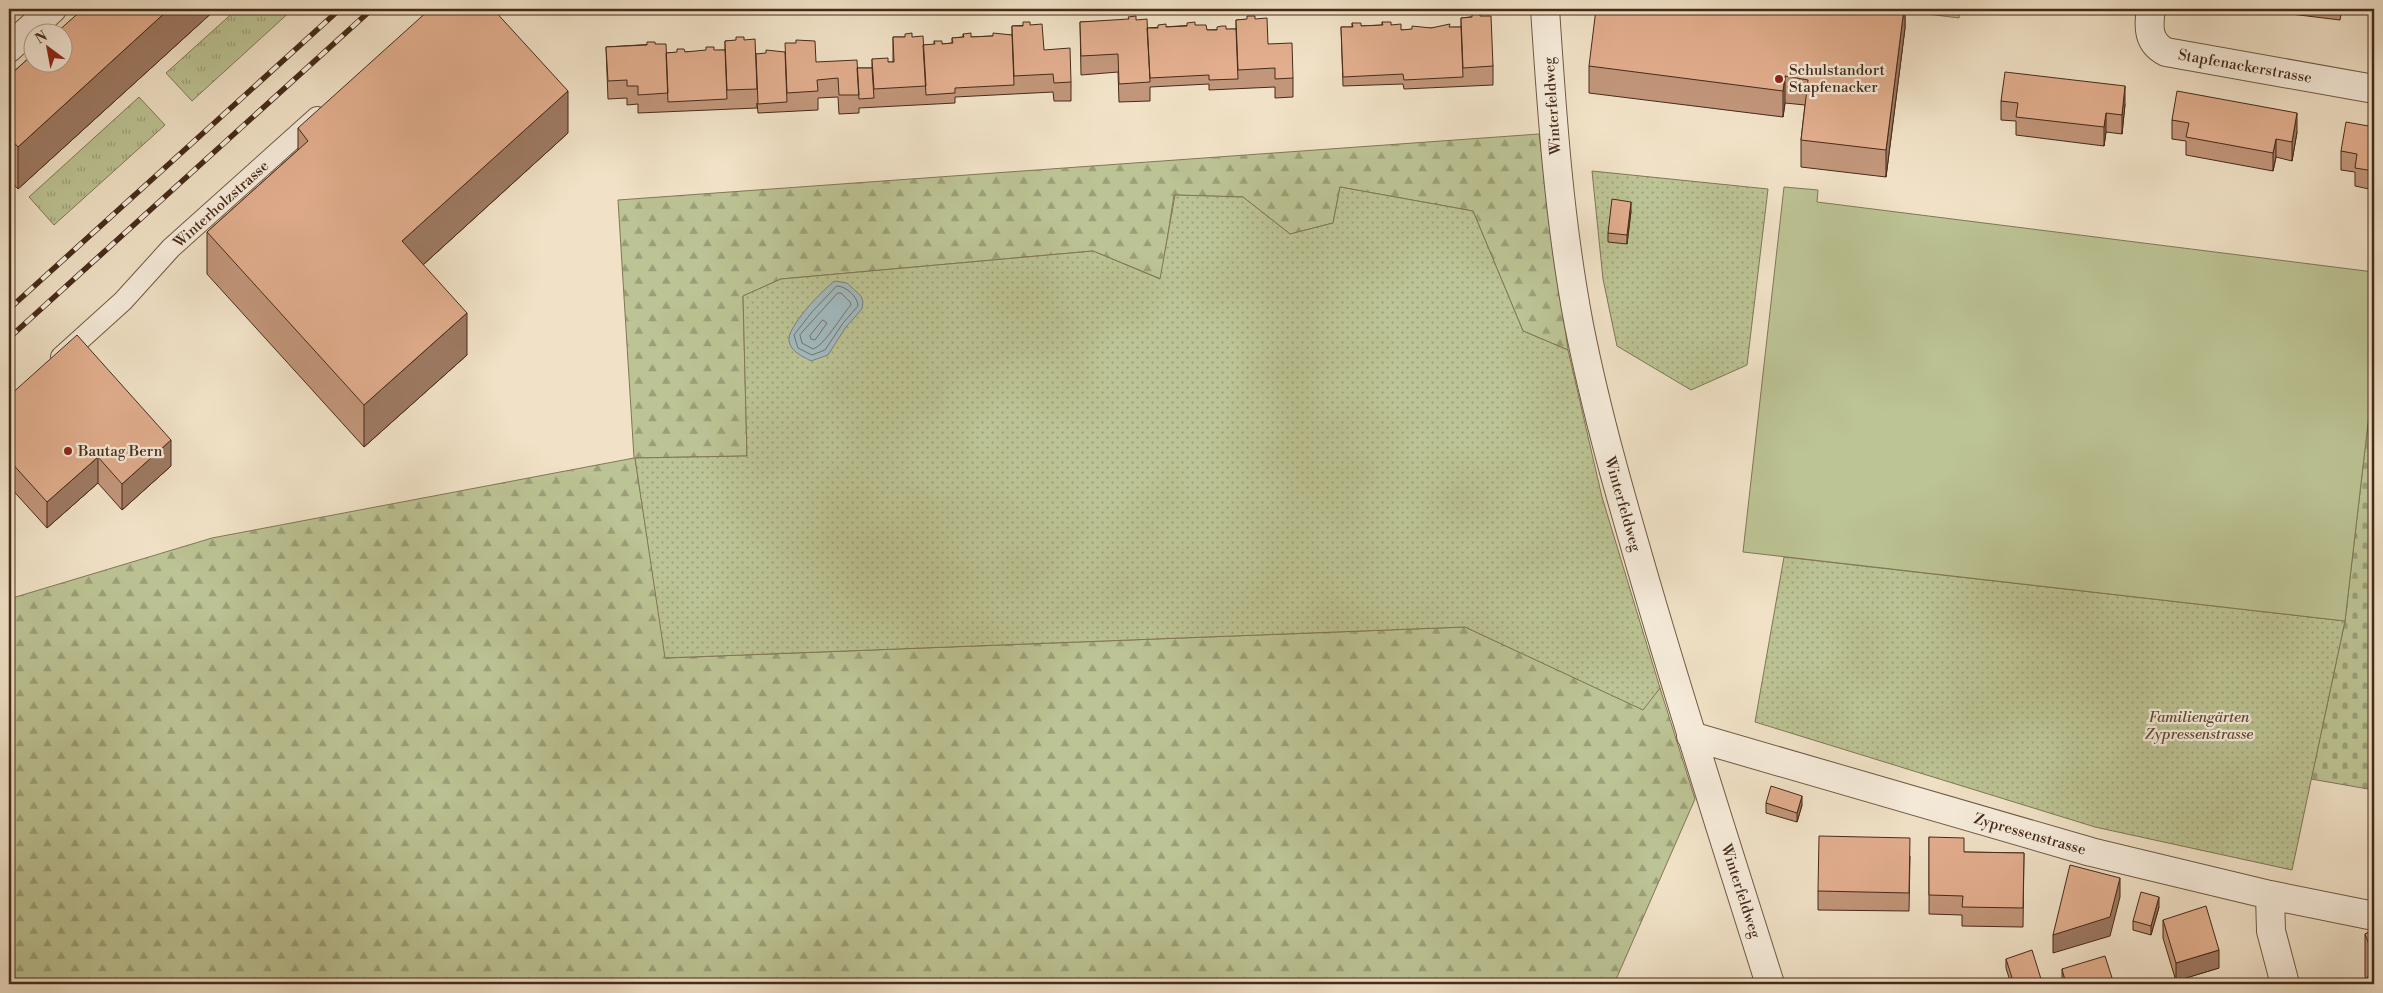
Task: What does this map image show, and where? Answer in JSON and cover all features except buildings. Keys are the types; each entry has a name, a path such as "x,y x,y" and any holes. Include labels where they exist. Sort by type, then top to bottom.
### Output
{"street":[{"path":"9,48 52,9"},
{"name":"Winterfeldweg","path":"1546,9 1553,139 1564,235 1578,323 1597,410 1619,492 1691,736 1770,984"},
{"name":"Stapfenackerstrasse","path":"2150,9 2150,34 2157,46 2166,52 2374,89"},
{"name":"Zypressenstrasse","path":"1691,736 2091,852 2270,895 2374,916"},
{"path":"2270,895 2271,931 2285,984"}],"lane":[{"name":"Winterholzstrasse","path":"45,371 122,301 171,248 334,102"}],"green space":[{"path":"237,9 293,9 192,101 166,73"},
{"path":"1887,9 1960,9 1959,18"},
{"path":"139,97 165,125 54,225 29,197"},
{"path":"1539,134 1568,350 1523,331 1473,211 1340,187 1333,223 1290,234 1243,197 1174,195 1161,279 1093,251 781,279 743,296 747,456 635,458 666,658 1465,627 1642,709 1660,688 1695,799 1614,984 9,984 9,599 212,538 634,458 618,200"},
{"path":"1592,171 1768,189 1747,365 1691,390 1617,346 1603,279"},
{"path":"1340,187 1473,211 1523,331 1568,350 1602,497 1660,688 1643,710 1465,627 665,658 635,458 747,456 743,296 781,279 1093,251 1160,279 1175,195 1243,197 1290,234 1333,223"},
{"path":"1784,187 1818,190 1817,202 2374,272 2374,372 2345,621 1743,552"},
{"path":"2374,372 2374,790 2311,779 2345,621"},
{"name":"Familiengärten Zypressenstrasse","path":"1784,557 2345,621 2292,870 2095,827 1755,722"}],"water":[{"path":"835,281 847,283 861,296 863,302 862,309 846,327 828,355 811,361 792,348 789,341 790,335 793,327 806,309"}],"railway":[{"path":"9,309 340,9"},
{"path":"9,338 372,9"}],"place":[{"name":"Schulstandort Stapfenacker","path":"1779,79"},
{"name":"Bautag Bern","path":"68,451"}]}
